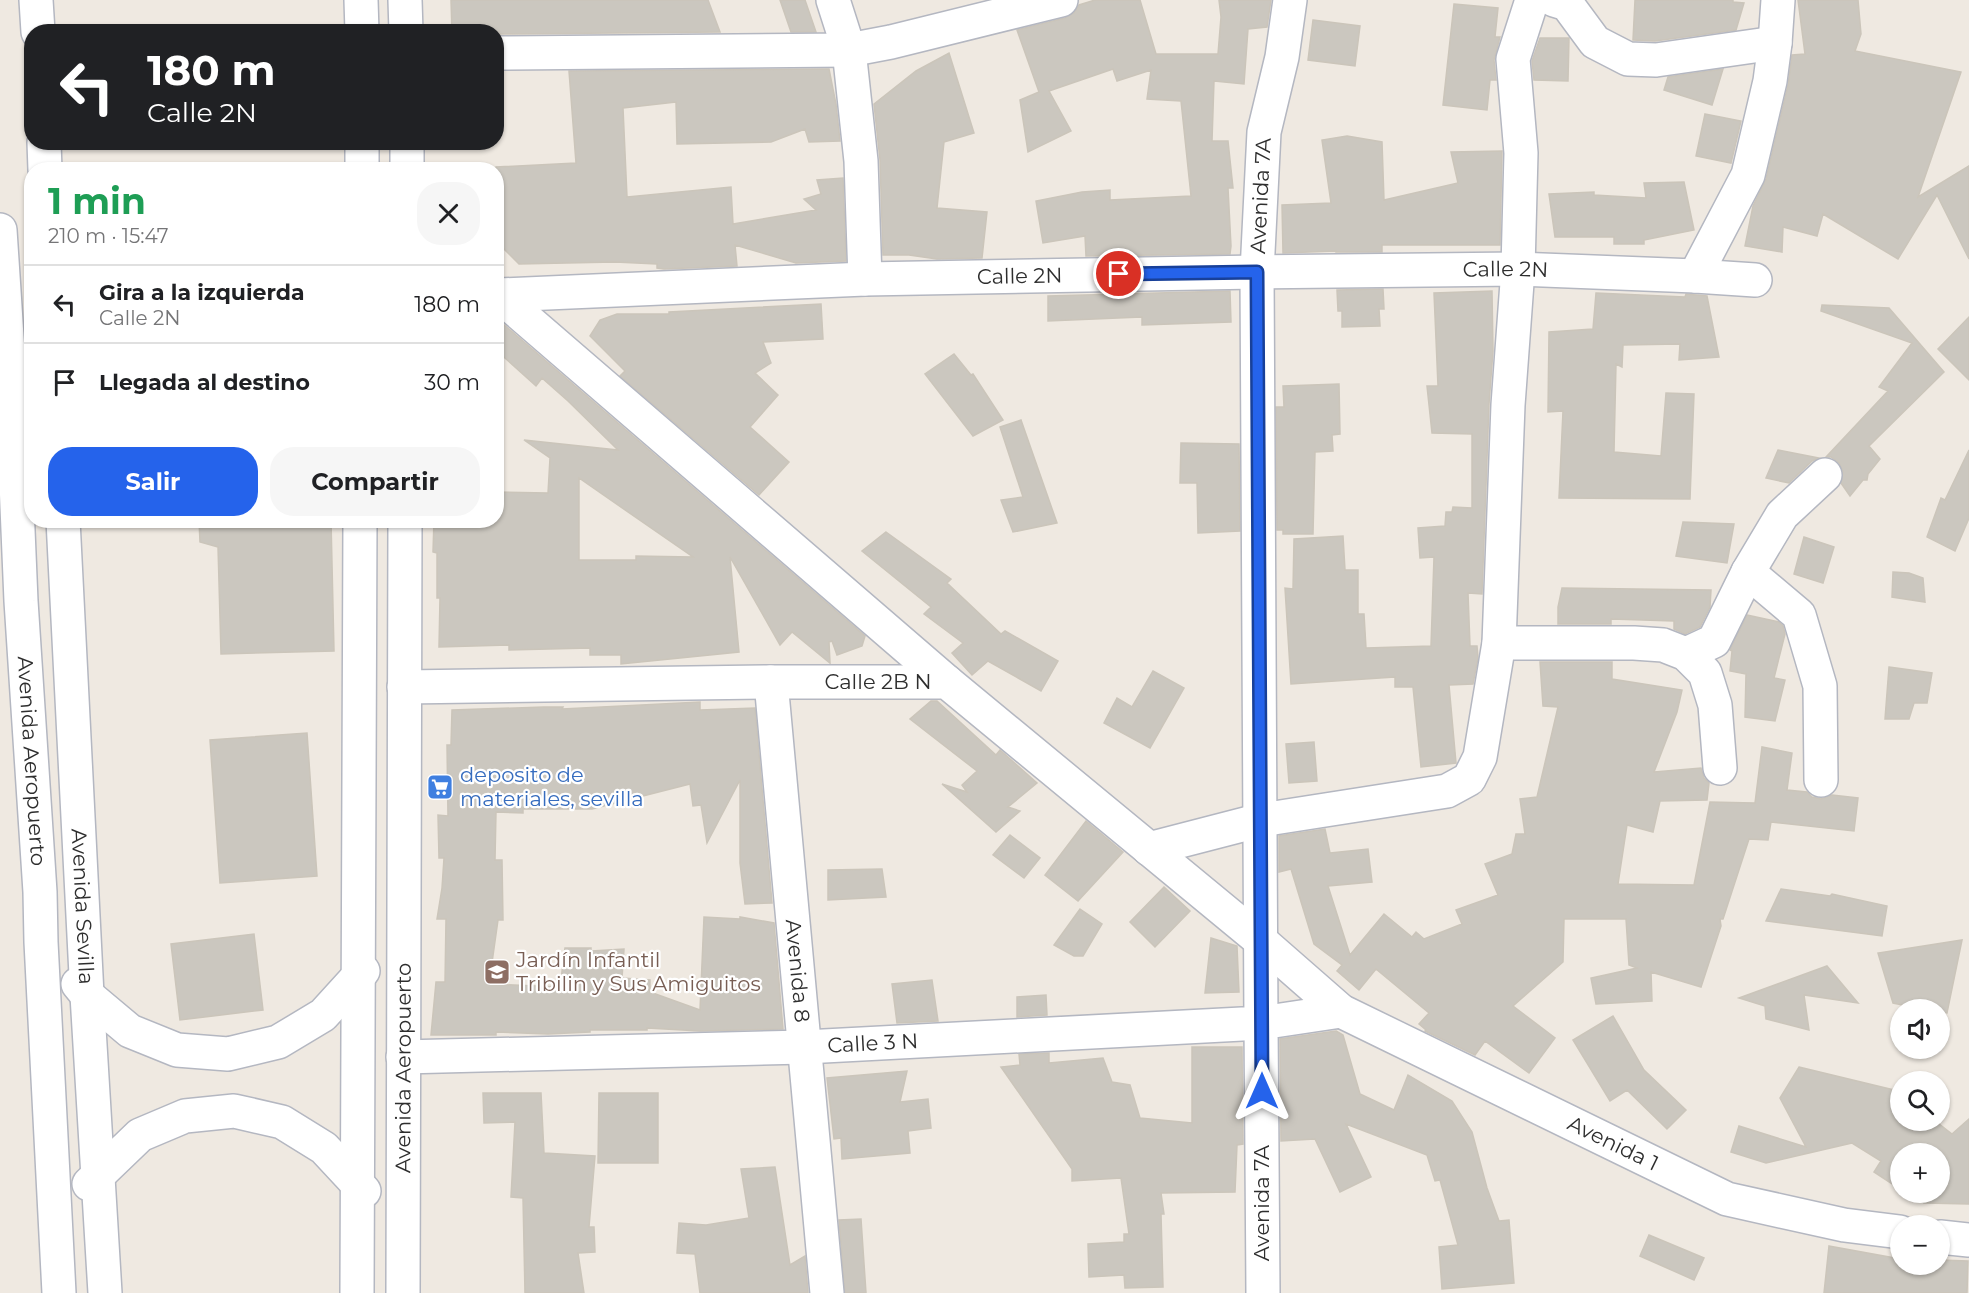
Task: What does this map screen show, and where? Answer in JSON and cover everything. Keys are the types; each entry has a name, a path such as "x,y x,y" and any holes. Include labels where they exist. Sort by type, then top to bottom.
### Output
{"street":[{"path":"36,0 38,24"},
{"path":"361,0 362,24"},
{"path":"405,0 406,24"},
{"path":"833,0 849,50 861,161 865,279"},
{"path":"504,53 849,50 891,42 1061,0"},
{"name":"Avenida 7A","path":"1263,1293 1257,272 1264,132 1282,57 1290,0"},
{"path":"1149,849 1261,820 1447,791 1469,779 1480,757 1499,643 1508,405 1518,269 1521,153 1512,59 1532,0"},
{"path":"1554,0 1567,4 1595,42 1628,59 1656,60 1775,44"},
{"path":"1695,276 1748,175 1770,81 1778,0"},
{"name":"Avenida Aeropuerto","path":"0,230 7,459 21,601 40,892 40,942 59,1293"},
{"name":"Calle 2N","path":"504,294 865,279 1518,269 1755,280"},
{"path":"504,299 947,682"},
{"path":"1686,654 1714,641 1749,572 1782,515 1825,475"},
{"name":"Avenida Sevilla","path":"63,528 105,1293"},
{"path":"357,1293 360,528"},
{"name":"Avenida Aeropuerto","path":"403,1293 405,528"},
{"path":"1749,572 1799,615 1820,686 1821,780"},
{"path":"1499,643 1634,643 1663,645 1686,654 1705,673 1715,705 1720,768"},
{"name":"Avenida 8","path":"771,682 827,1293"},
{"name":"Calle 2B N","path":"404,687 947,682 1261,941 1341,1011"},
{"path":"40,942 87,995 129,1031 177,1050 228,1054 278,1042 322,1015 403,928"},
{"name":"Calle 3 N","path":"403,1057 805,1047 1262,1023 1341,1011"},
{"name":"Avenida 1","path":"1341,1011 1727,1199 1844,1225 1890,1231"},
{"path":"55,1221 98,1173 140,1135 185,1116 234,1111 282,1122 316,1142 403,1229"},
{"path":"1950,1238 1969,1240"}],"building":[{"path":"451,0 708,0 720,32 504,34 504,24 452,24"},
{"path":"780,0 805,0 816,32 791,32"},
{"path":"1095,0 1140,0 1156,54 1218,54 1221,17 1219,0 1271,0 1267,27 1248,29 1244,84 1214,81 1212,141 1228,141 1233,188 1228,188 1230,254 1086,256 1085,236 1043,243 1036,201 1082,192 1110,190 1110,200 1191,196 1181,101 1147,99 1151,70 1117,81 1113,69 1049,91 1071,131 1028,152 1020,100 1039,92 1017,30 1065,18 1074,13 1079,5"},
{"path":"1635,0 1733,0 1733,2 1744,3 1736,30 1655,41 1633,40"},
{"path":"1798,0 1858,0 1861,34 1855,51 1961,72 1918,197 1969,166 1969,259 1937,195 1898,259 1823,214 1817,236 1783,227 1782,252 1745,246 1753,206 1766,179 1788,85 1792,55 1805,54"},
{"path":"1454,4 1498,8 1495,37 1500,37 1494,60 1496,80 1490,80 1487,110 1443,105"},
{"path":"1313,20 1360,26 1355,66 1308,60"},
{"path":"1540,38 1569,38 1568,81 1534,80 1532,61"},
{"path":"949,53 974,133 944,142 937,208 987,212 982,258 937,259 909,255 883,255 880,160 874,104 916,71"},
{"path":"829,69 840,141 809,142 805,129 771,142 677,144 676,102 623,108 627,197 731,187 733,224 816,210 804,199 821,194 817,180 843,178 846,261 796,263 735,245 737,266 664,269 657,268 657,264 615,262 519,264 504,249 504,167 576,163 569,71"},
{"path":"1723,69 1712,105 1664,90 1668,77"},
{"path":"1705,114 1741,121 1731,163 1696,156"},
{"path":"1347,136 1382,142 1384,200 1458,183 1451,152 1502,151 1500,245 1382,245 1382,252 1283,253 1282,205 1331,203 1322,140"},
{"path":"1684,182 1694,230 1644,240 1644,244 1614,244 1614,237 1555,237 1549,194 1594,192 1594,195 1646,198 1644,183"},
{"path":"1383,289 1384,309 1379,309 1380,326 1342,327 1342,311 1338,311 1337,290"},
{"path":"1230,291 1231,322 1142,325 1142,317 1048,321 1048,296"},
{"path":"1492,291 1493,351 1482,594 1468,593 1470,646 1477,646 1478,658 1473,684 1449,685 1456,763 1421,767 1413,687 1395,687 1395,677 1291,684 1285,588 1293,589 1294,539 1343,536 1345,570 1358,570 1358,614 1364,614 1366,648 1431,646 1434,557 1420,558 1418,528 1445,526 1446,512 1452,512 1453,507 1472,508 1472,434 1432,433 1427,386 1438,386 1434,293"},
{"path":"1596,293 1707,296 1719,357 1679,360 1680,344 1623,345 1622,367 1616,364 1614,452 1661,456 1666,393 1694,394 1690,499 1559,498 1563,411 1548,412 1549,332 1593,329"},
{"path":"821,304 823,339 763,342 771,363 755,373 778,395 750,427 789,462 759,495 620,376 625,371 590,336 600,320 617,314 669,314 669,312"},
{"path":"1822,305 1889,308 1944,372 1869,446 1880,459 1868,474 1867,480 1863,480 1850,496 1841,483 1843,471 1839,463 1831,457 1826,457 1888,391 1879,387 1912,343 1821,311"},
{"path":"1969,317 1969,380 1938,349"},
{"path":"504,325 865,636 862,646 837,655 832,641 829,642 830,663 792,632 780,645 730,557 739,652 621,664 621,655 590,655 590,648 509,650 509,645 439,647 440,598 437,598 437,553 433,552 434,528 504,528 504,492 548,493 550,458 524,440 618,450 542,378 536,386 504,357","holes":["579,478 693,557 636,556 636,560 579,560"]},
{"path":"954,354 971,375 973,374 1003,420 973,436 925,374"},
{"path":"1339,384 1340,434 1332,435 1333,451 1315,452 1313,534 1283,534 1283,530 1277,530 1276,407 1284,407 1283,386"},
{"path":"1021,420 1057,523 1013,532 1001,500 1023,497 1000,427"},
{"path":"1181,443 1239,444 1240,531 1198,533 1197,483 1180,483"},
{"path":"1778,450 1819,458 1812,461 1789,483 1766,478"},
{"path":"1969,450 1969,518 1955,551 1927,537 1941,498 1945,500"},
{"path":"1683,522 1734,524 1727,563 1676,556"},
{"path":"199,528 331,528 334,651 221,654 218,547 200,542"},
{"path":"886,532 951,579 947,583 1001,634 1005,631 1058,661 1041,691 988,661 972,675 952,653 963,643 924,614 931,607 862,551"},
{"path":"1804,537 1834,547 1823,583 1794,574"},
{"path":"1893,572 1909,573 1923,578 1925,602 1892,597"},
{"path":"1562,588 1711,590 1710,607 1700,627 1685,634 1674,629 1674,621 1611,619 1611,624 1558,624 1558,607"},
{"path":"1747,615 1779,622 1783,626 1785,634 1774,678 1785,680 1775,721 1745,717 1746,674 1730,671 1732,651 1730,650"},
{"path":"1540,662 1612,662 1612,679 1682,690 1677,712 1654,772 1701,768 1704,778 1709,783 1707,800 1660,801 1653,832 1627,825 1618,884 1694,885 1710,802 1755,803 1762,747 1792,753 1787,790 1807,792 1812,797 1821,799 1832,795 1858,798 1854,831 1771,822 1768,840 1749,839 1723,919 1720,919 1721,926 1701,987 1651,972 1652,1001 1596,1004 1591,978 1637,968 1629,965 1626,919 1564,919 1563,962 1513,1006 1555,1038 1529,1073 1485,1041 1475,1055 1425,1031 1419,1024 1429,1013 1376,969 1359,990 1337,971 1342,965 1314,944 1291,869 1279,872 1279,836 1325,829 1330,853 1368,849 1372,882 1328,886 1350,955 1384,914 1412,937 1416,932 1424,939 1462,924 1456,910 1498,895 1485,864 1512,854 1516,834 1525,834 1520,799 1537,797 1558,707 1543,706"},
{"path":"1889,667 1932,673 1927,703 1914,703 1909,719 1885,719"},
{"path":"1153,671 1184,688 1150,748 1104,723 1117,698 1132,707"},
{"path":"931,701 937,701 996,755 1000,750 1037,783 1008,807 1020,811 996,832 942,784 967,792 962,785 977,771 910,719"},
{"path":"700,702 700,710 755,708 772,903 745,904 740,863 740,780 707,843 701,805 693,806 690,784 592,809 523,809 523,813 496,812 495,860 502,860 503,920 498,920 489,984 560,987 565,948 591,948 591,951 624,949 622,978 650,980 650,992 700,1010 704,917 740,919 740,917 774,923 783,1029 700,1031 647,1028 647,1030 590,1030 590,1032 548,1034 496,1032 496,1035 431,1035 436,982 445,982 446,919 437,919 444,858 439,858 438,815 448,816 447,745 451,745 452,710 563,707 562,709"},
{"path":"307,733 317,876 220,883 210,740"},
{"path":"1314,742 1317,781 1289,783 1286,744"},
{"path":"1086,821 1123,852 1078,901 1045,875"},
{"path":"1010,835 1040,858 1024,878 993,855"},
{"path":"882,869 886,897 828,900 828,870"},
{"path":"1164,887 1190,911 1155,947 1130,922"},
{"path":"1781,889 1830,896 1832,894 1887,906 1882,936 1766,921"},
{"path":"1080,909 1102,924 1083,956 1074,956 1054,945"},
{"path":"254,934 263,1010 180,1020 171,944"},
{"path":"1211,938 1237,946 1239,992 1205,993"},
{"path":"1962,940 1950,999 1892,999 1878,953"},
{"path":"1827,966 1858,1003 1804,995 1809,1030 1766,1019 1765,1006 1739,998"},
{"path":"932,980 938,1021 897,1023 892,984"},
{"path":"1046,995 1047,1015 1017,1017 1017,997"},
{"path":"1613,1016 1644,1070 1686,1110 1667,1129 1627,1090 1610,1101 1573,1040"},
{"path":"1336,1031 1343,1035 1360,1094 1394,1110 1408,1075 1452,1101 1472,1132 1487,1188 1499,1221 1509,1220 1514,1283 1442,1289 1439,1247 1458,1245 1440,1180 1435,1181 1427,1155 1346,1124 1371,1177 1340,1192 1315,1139 1281,1141 1280,1039"},
{"path":"1192,1047 1242,1047 1243,1144 1237,1145 1235,1192 1161,1193 1164,1214 1161,1214 1163,1287 1125,1288 1124,1275 1089,1277 1088,1244 1124,1242 1124,1234 1129,1234 1121,1178 1072,1181 1072,1169 1001,1067 1020,1065 1019,1054 1049,1053 1049,1063 1103,1058 1112,1082 1130,1085 1140,1118 1192,1123"},
{"path":"1799,1067 1890,1089 1890,1131 1948,1131 1952,1134 1969,1119 1969,1204 1924,1203 1950,1203 1950,1143 1890,1143 1890,1182 1874,1172 1881,1161 1852,1143 1766,1163 1731,1152 1739,1126 1806,1147 1780,1098"},
{"path":"907,1071 900,1102 928,1099 931,1128 908,1131 910,1153 842,1159 841,1138 834,1139 827,1078"},
{"path":"483,1093 541,1093 544,1153 595,1156 589,1227 594,1227 595,1252 578,1253 584,1293 525,1293 523,1198 511,1197 515,1122 484,1123"},
{"path":"599,1093 658,1093 658,1163 598,1163"},
{"path":"775,1167 790,1265 805,1256 808,1293 700,1293 695,1254 677,1253 679,1223 706,1225 749,1218 741,1169"},
{"path":"861,1219 866,1293 845,1293 839,1220"},
{"path":"1649,1235 1704,1258 1694,1280 1640,1256"},
{"path":"1829,1246 1890,1257 1890,1275 1950,1275 1950,1260 1968,1261 1967,1293 1824,1293"}],"place":[{"name":"deposito de materiales, sevilla","path":"440,787"},
{"name":"Jardín Infantil Tribilin y Sus Amiguitos","path":"497,972"}],"route":[{"path":"1119,274 1257,272 1262,1091"}]}
